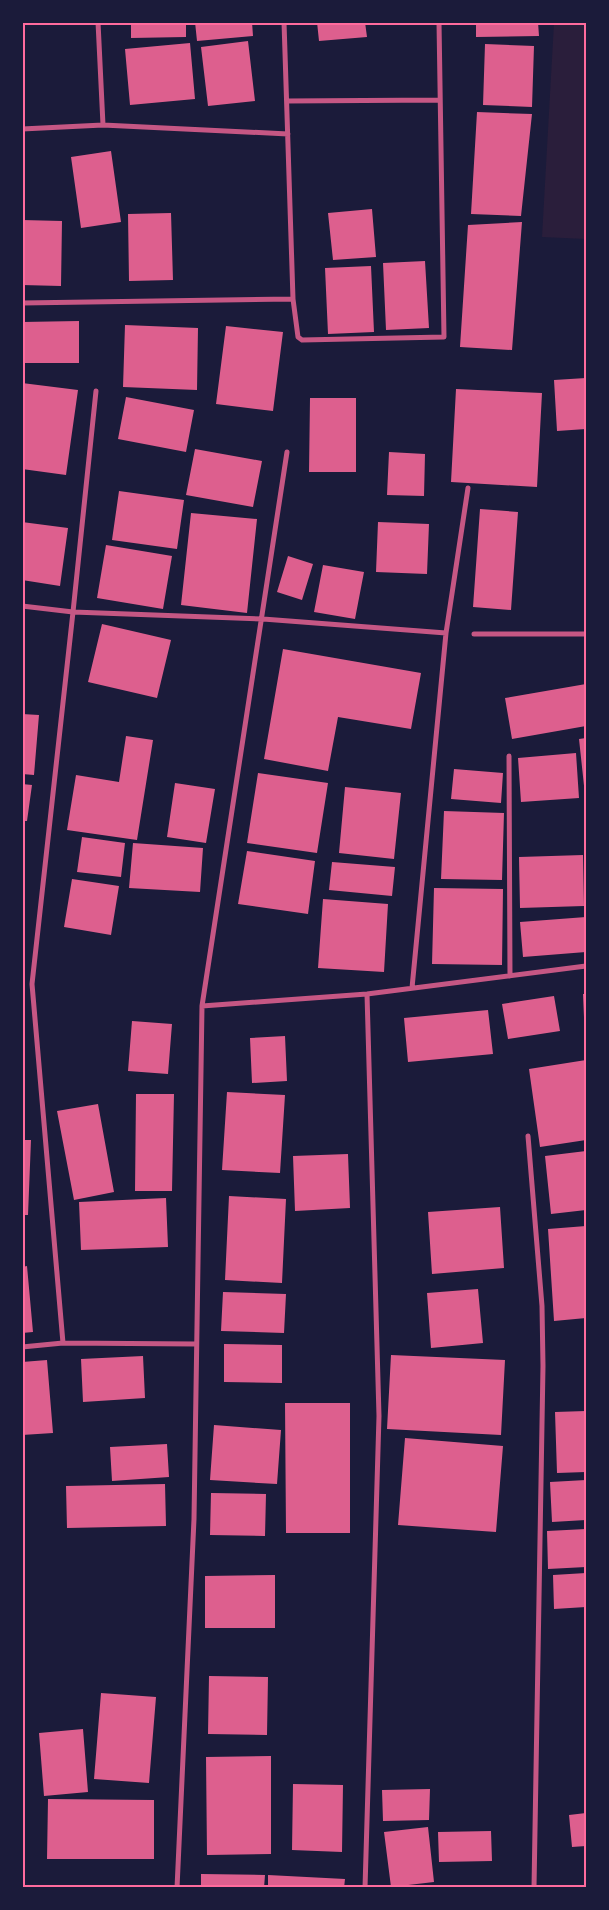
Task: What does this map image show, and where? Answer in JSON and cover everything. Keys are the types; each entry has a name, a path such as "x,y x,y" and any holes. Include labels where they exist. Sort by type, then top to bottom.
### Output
{"street":[{"path":"98,22 103,125"},
{"path":"284,22 293,299 298,337 302,340 444,337 439,22"},
{"path":"287,101 440,100"},
{"path":"22,128 103,125 288,134"},
{"path":"22,303 293,299"},
{"path":"63,1343 32,984 96,391"},
{"path":"177,1888 194,1519 202,1006 288,452"},
{"path":"412,988 446,633 468,488"},
{"path":"22,606 73,612 263,619 446,633"},
{"path":"474,634 586,634"},
{"path":"510,756 510,976"},
{"path":"202,1006 367,994 586,966"},
{"path":"365,1888 379,1416 367,994"},
{"path":"528,1136 542,1306 543,1366 534,1888"},
{"path":"22,1347 63,1343 196,1344"}],"shaded area":[{"path":"554,23 586,23 586,239 542,237"}],"building":[{"path":"131,22 186,22 186,37 131,38"},
{"path":"195,22 252,22 253,36 197,41"},
{"path":"317,22 365,22 367,37 319,41"},
{"path":"476,22 538,22 539,36 476,37"},
{"path":"248,41 255,101 208,106 201,47"},
{"path":"190,43 195,99 130,105 125,49"},
{"path":"485,44 534,46 532,107 483,105"},
{"path":"477,112 532,114 521,216 471,214"},
{"path":"111,151 121,222 81,228 71,157"},
{"path":"372,209 376,257 333,260 328,213"},
{"path":"171,213 173,280 129,281 128,214"},
{"path":"22,220 62,221 61,286 22,285"},
{"path":"522,222 512,350 460,347 468,225"},
{"path":"425,261 429,328 386,330 383,263"},
{"path":"371,266 374,332 328,334 325,268"},
{"path":"79,321 79,363 23,363 22,322"},
{"path":"125,325 198,328 197,390 123,387"},
{"path":"226,326 283,332 273,411 216,404"},
{"path":"586,378 586,429 557,431 554,380"},
{"path":"22,383 78,390 66,475 22,469"},
{"path":"456,389 542,393 537,487 451,482"},
{"path":"126,397 194,410 186,452 118,439"},
{"path":"310,398 356,398 356,472 309,472"},
{"path":"195,449 262,461 253,507 186,495"},
{"path":"389,452 425,454 424,496 387,495"},
{"path":"119,491 184,500 177,549 112,540"},
{"path":"480,509 518,512 511,610 473,607"},
{"path":"191,513 257,519 247,613 181,605"},
{"path":"22,522 68,528 60,586 22,580"},
{"path":"378,522 429,524 427,574 376,572"},
{"path":"106,545 172,556 163,609 97,598"},
{"path":"288,556 313,564 302,600 277,592"},
{"path":"323,565 364,572 355,619 314,612"},
{"path":"102,624 171,640 157,698 88,682"},
{"path":"283,649 421,673 411,729 338,717 328,771 264,759"},
{"path":"586,684 586,726 512,739 505,698"},
{"path":"22,714 39,715 34,775 22,774"},
{"path":"126,736 153,740 137,840 67,830 76,775 119,782"},
{"path":"586,738 586,795 585,795 579,739"},
{"path":"576,753 579,798 521,802 518,758"},
{"path":"454,769 503,773 501,803 451,799"},
{"path":"258,773 328,783 317,853 247,843"},
{"path":"175,783 215,789 206,843 167,837"},
{"path":"22,784 32,785 27,821 22,821"},
{"path":"345,787 401,793 394,859 339,853"},
{"path":"444,811 504,813 502,880 441,879"},
{"path":"82,837 125,843 121,877 77,872"},
{"path":"133,843 203,848 200,892 129,888"},
{"path":"247,851 315,861 308,914 238,904"},
{"path":"583,855 584,906 520,908 519,857"},
{"path":"332,862 395,867 392,896 329,890"},
{"path":"72,879 119,886 111,935 64,927"},
{"path":"434,888 503,889 502,965 432,964"},
{"path":"323,899 388,904 384,972 318,968"},
{"path":"586,917 586,952 523,957 520,922"},
{"path":"583,994 586,994 586,1040 585,1040"},
{"path":"554,996 560,1031 508,1039 502,1004"},
{"path":"488,1010 493,1054 408,1062 404,1018"},
{"path":"132,1021 172,1024 168,1074 128,1071"},
{"path":"285,1036 287,1081 252,1083 250,1038"},
{"path":"586,1060 586,1140 540,1147 529,1069"},
{"path":"227,1092 285,1095 280,1173 222,1170"},
{"path":"136,1094 174,1094 172,1191 135,1191"},
{"path":"98,1104 114,1192 74,1200 57,1111"},
{"path":"22,1140 31,1140 28,1215 22,1215"},
{"path":"586,1151 586,1210 551,1214 545,1156"},
{"path":"348,1154 350,1208 295,1211 293,1156"},
{"path":"229,1196 286,1199 282,1283 225,1280"},
{"path":"166,1198 168,1247 81,1250 79,1202"},
{"path":"500,1207 504,1268 432,1274 428,1212"},
{"path":"586,1226 586,1318 554,1321 548,1229"},
{"path":"27,1266 33,1332 22,1333 22,1267"},
{"path":"478,1289 483,1343 431,1348 427,1293"},
{"path":"223,1292 286,1294 284,1333 221,1331"},
{"path":"224,1344 282,1345 282,1383 224,1382"},
{"path":"391,1355 505,1360 501,1435 387,1429"},
{"path":"143,1356 145,1398 83,1402 81,1359"},
{"path":"47,1360 53,1433 22,1435 22,1362"},
{"path":"285,1403 350,1403 350,1533 286,1533"},
{"path":"586,1411 586,1472 557,1473 555,1412"},
{"path":"214,1425 281,1430 277,1484 210,1480"},
{"path":"405,1438 503,1446 496,1532 398,1525"},
{"path":"167,1444 169,1477 112,1481 110,1447"},
{"path":"586,1480 586,1520 552,1522 550,1482"},
{"path":"165,1484 166,1526 67,1528 66,1486"},
{"path":"211,1493 266,1494 265,1536 210,1535"},
{"path":"586,1529 586,1567 548,1569 547,1531"},
{"path":"586,1573 586,1607 554,1609 553,1575"},
{"path":"275,1575 275,1628 205,1628 205,1576"},
{"path":"209,1676 268,1677 267,1735 208,1734"},
{"path":"101,1693 156,1697 149,1783 94,1779"},
{"path":"83,1729 88,1792 44,1796 39,1733"},
{"path":"271,1756 271,1854 207,1855 206,1757"},
{"path":"293,1784 343,1785 342,1852 292,1850"},
{"path":"430,1789 429,1820 383,1821 382,1790"},
{"path":"48,1799 154,1800 154,1859 47,1859"},
{"path":"586,1813 586,1846 572,1847 569,1815"},
{"path":"428,1827 434,1882 391,1887 384,1832"},
{"path":"491,1831 492,1861 439,1862 438,1832"},
{"path":"201,1874 265,1875 264,1888 201,1888"},
{"path":"268,1875 345,1879 344,1888 268,1888"}]}
